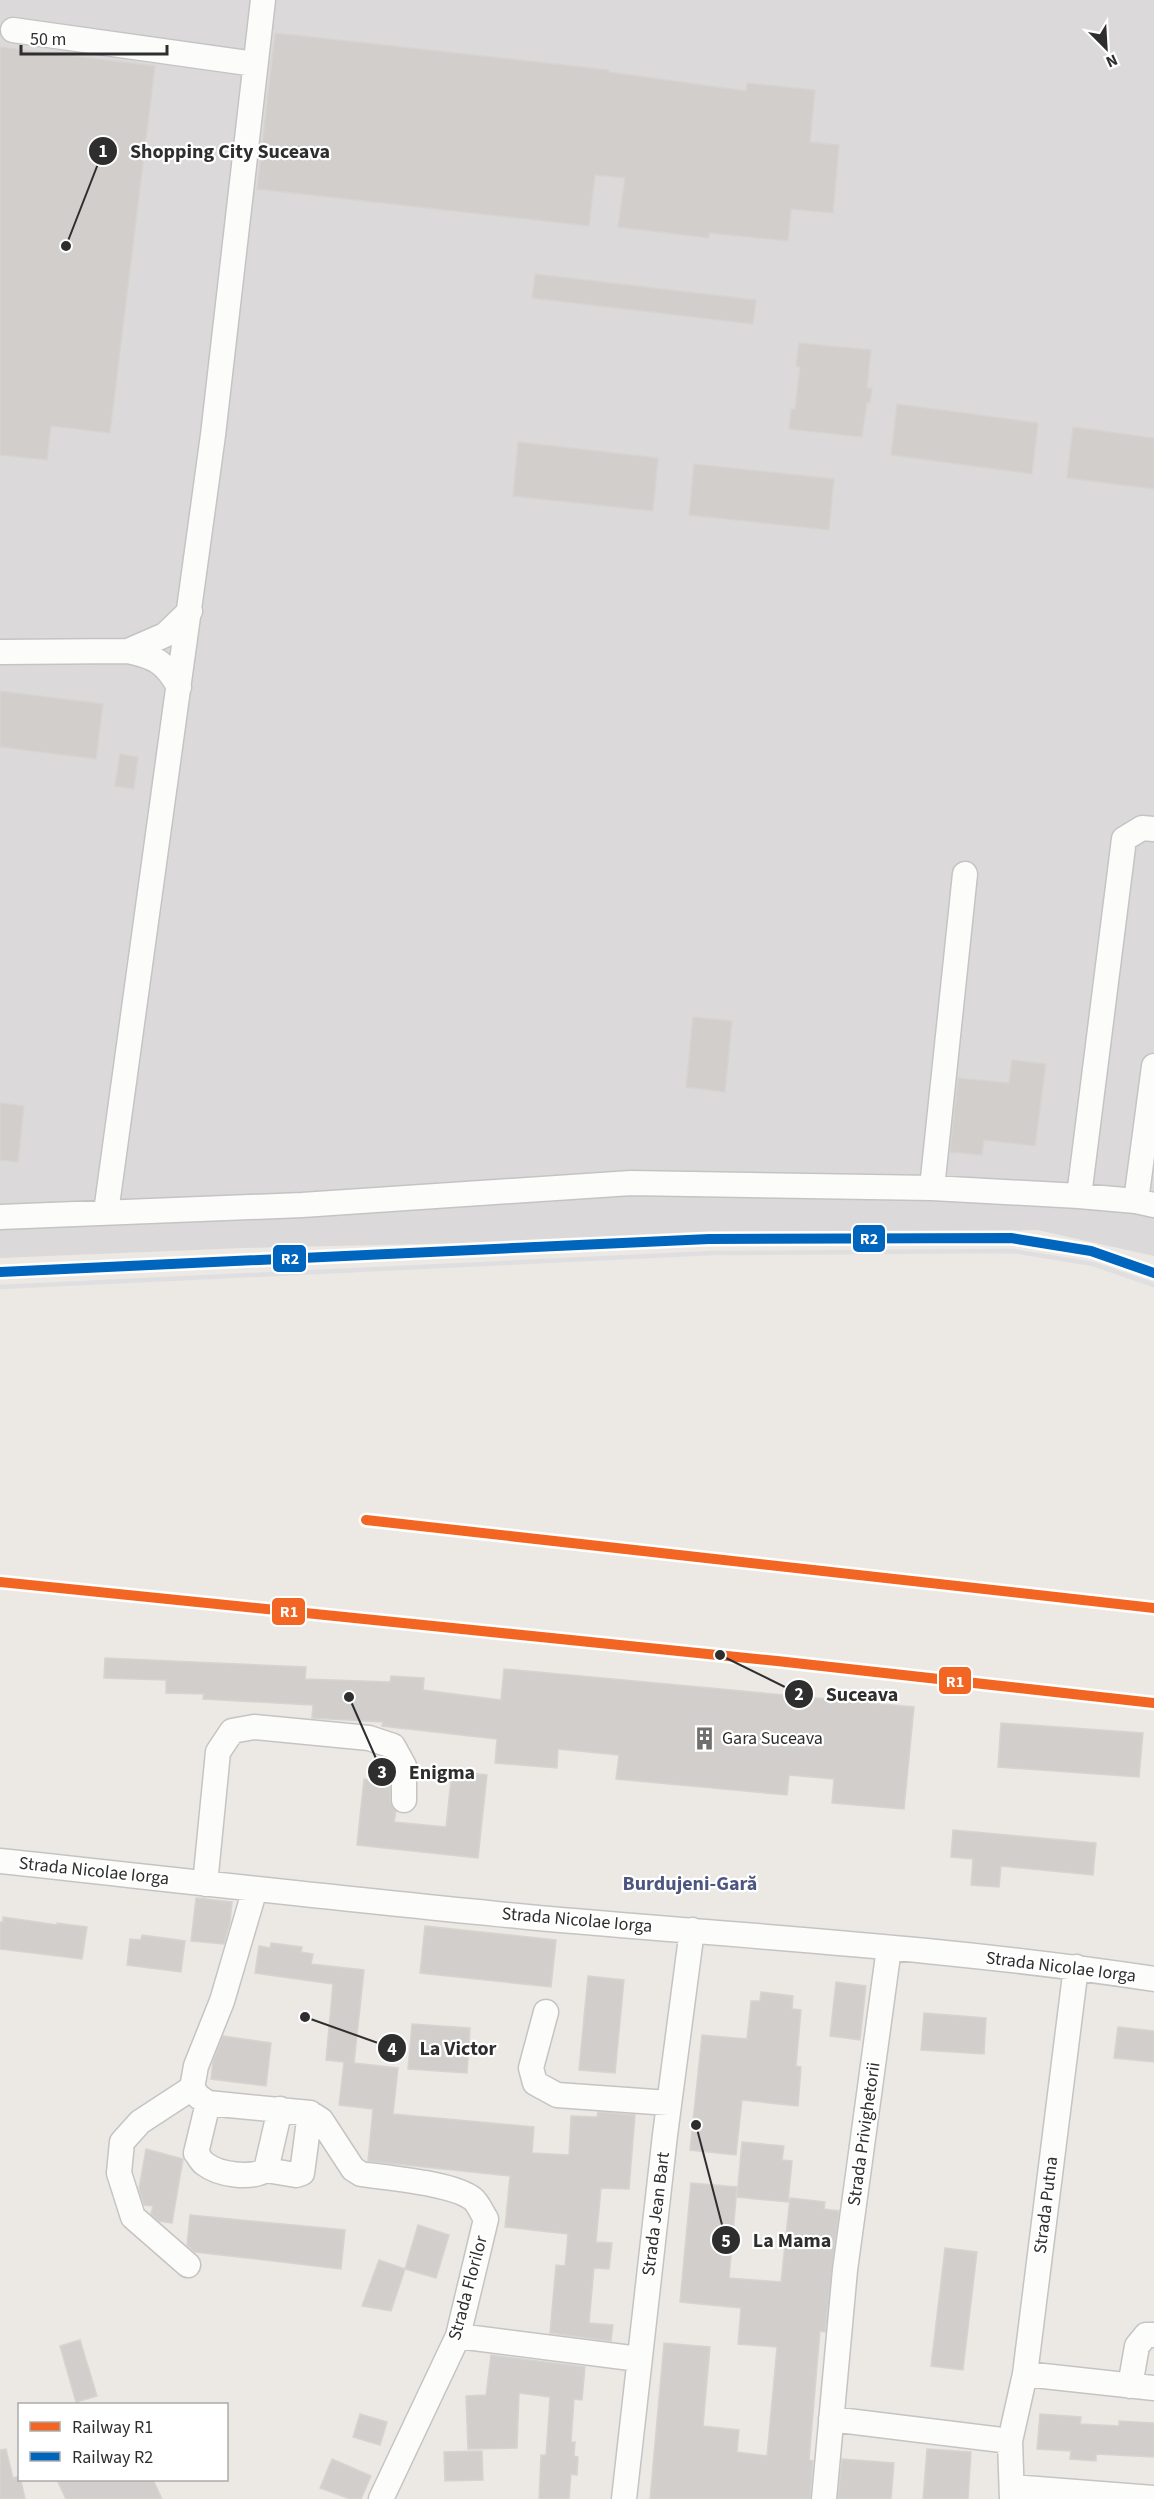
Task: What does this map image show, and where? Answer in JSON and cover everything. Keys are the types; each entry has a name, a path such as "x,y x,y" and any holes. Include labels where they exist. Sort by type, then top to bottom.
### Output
{"street":[{"path":"106,1212 213,435 263,0"},
{"path":"14,30 255,64"},
{"path":"128,651 165,635 190,611"},
{"path":"0,652 128,651 156,659 171,672 179,687"},
{"path":"1079,1196 1124,839 1142,828 1154,829"},
{"path":"932,1188 965,874"},
{"path":"0,1216 314,1204 631,1183 932,1188 1079,1196 1145,1203 1154,1066"},
{"path":"205,1884 218,1752 232,1731 254,1727 369,1738 393,1746 404,1766 404,1800"},
{"name":"Strada Nicolae Iorga","path":"0,1861 528,1917 692,1930 1076,1967 1154,1979"},
{"path":"255,1889 222,2001 196,2066 200,2096 196,2152 203,2164 218,2170 246,2175 259,2174 266,2169 280,2109"},
{"name":"Strada Jean Bart","path":"624,2499 669,2103 692,1930"},
{"name":"Strada Privighetorii","path":"824,2499 845,2270 889,1948"},
{"name":"Strada Putna","path":"1012,2493 1010,2441 1025,2374 1076,1967"},
{"path":"546,2012 531,2068 535,2083 557,2095 669,2103"},
{"path":"188,2265 133,2217 119,2173 122,2142 140,2122 200,2096 310,2113 302,2173 296,2175 266,2169"},
{"name":"Strada Florilor","path":"310,2113 321,2120 353,2169 361,2174 441,2187 474,2199 486,2219 458,2336 381,2499"},
{"path":"1025,2374 1142,2387 1137,2346 1146,2335 1154,2335"},
{"path":"458,2336 639,2359"},
{"path":"831,2419 1010,2441"},
{"path":"1012,2493 1154,2498"}],"shaded area":[{"path":"0,0 1154,0 1154,1256 1037,1230 243,1248 0,1258"}],"building":[{"path":"275,33 609,70 609,72 746,91 747,83 815,90 810,142 839,145 833,213 791,209 788,241 709,233 709,238 618,227 625,178 595,175 589,226 257,189"},
{"path":"0,47 155,66 110,433 51,426 47,460 0,455"},
{"path":"535,274 756,300 753,324 532,298"},
{"path":"799,343 871,350 867,388 872,388 870,403 867,403 862,437 789,429 791,409 795,409 800,367 796,366"},
{"path":"897,404 1038,423 1032,474 891,455"},
{"path":"1073,427 1154,438 1154,489 1067,478"},
{"path":"518,442 658,458 653,511 513,496"},
{"path":"694,464 834,479 829,530 689,515"},
{"path":"0,691 103,704 96,759 0,747"},
{"path":"120,754 138,757 134,789 115,786"},
{"path":"693,1017 732,1021 725,1092 686,1087"},
{"path":"1012,1060 1046,1064 1035,1146 984,1140 982,1155 950,1152 958,1078 1009,1083"},
{"path":"0,1103 24,1106 18,1162 0,1160"},
{"name":"Gara Suceava","path":"105,1658 306,1667 305,1679 390,1682 391,1676 424,1678 423,1690 501,1700 504,1669 914,1707 904,1809 832,1803 834,1779 789,1775 787,1795 616,1779 619,1755 558,1749 557,1768 495,1763 497,1739 382,1726 383,1722 312,1718 313,1705 203,1699 204,1694 166,1693 166,1680 104,1678"},
{"path":"1001,1723 1143,1733 1139,1777 998,1767"},
{"path":"452,1771 487,1775 478,1858 357,1845 364,1779 390,1782 390,1801 396,1811 394,1822 446,1827"},
{"path":"953,1830 1096,1843 1093,1875 1001,1866 999,1887 971,1885 973,1859 951,1857"},
{"path":"196,1898 232,1902 224,1944 191,1941"},
{"path":"3,1917 87,1927 82,1959 0,1949 0,1922 3,1922"},
{"path":"425,1926 556,1940 551,1987 420,1973"},
{"path":"142,1935 185,1941 181,1972 127,1965 130,1939 141,1940"},
{"path":"271,1943 302,1947 301,1952 313,1954 311,1964 364,1970 354,2063 398,2068 393,2114 534,2127 532,2153 569,2155 571,2116 597,2117 598,2112 635,2115 629,2189 601,2188 596,2242 612,2243 609,2269 594,2268 589,2323 613,2325 611,2341 550,2333 556,2265 565,2266 568,2234 505,2227 510,2176 368,2161 373,2109 339,2105 344,2062 326,2060 333,1984 255,1973 259,1946 270,1948"},
{"path":"588,1976 624,1980 615,2073 579,2070"},
{"path":"836,1982 866,1986 860,2040 830,2036"},
{"path":"761,1992 793,1996 792,2009 801,2010 796,2066 801,2067 798,2106 742,2100 736,2155 690,2150 702,2035 747,2039 751,2001 760,2001"},
{"path":"924,2013 986,2018 984,2054 921,2050"},
{"path":"412,2024 470,2028 467,2073 408,2069"},
{"path":"1118,2027 1154,2031 1154,2062 1114,2058"},
{"path":"223,2036 271,2043 266,2086 211,2079 213,2061"},
{"path":"742,2142 784,2146 782,2160 792,2161 788,2202 737,2197"},
{"path":"146,2149 183,2159 172,2223 159,2221 151,2214 153,2206 144,2205 139,2189"},
{"path":"691,2183 737,2187 729,2278 781,2282 790,2198 825,2202 824,2209 839,2211 825,2332 820,2331 809,2460 813,2461 810,2499 650,2499 664,2343 710,2347 703,2426 739,2430 737,2452 767,2456 777,2347 738,2344 741,2308 680,2302"},
{"path":"190,2215 345,2230 341,2269 195,2252 187,2245"},
{"path":"418,2225 449,2235 436,2278 405,2269"},
{"path":"945,2248 977,2252 963,2370 931,2366"},
{"path":"379,2260 405,2269 391,2311 362,2306"},
{"path":"80,2340 97,2396 76,2402 60,2346"},
{"path":"491,2355 585,2367 582,2400 574,2399 571,2442 575,2442 574,2456 578,2457 577,2475 571,2474 569,2499 539,2499 541,2455 546,2455 550,2397 519,2393 517,2448 468,2449 466,2396 486,2395"},
{"path":"360,2414 387,2422 380,2445 353,2437"},
{"path":"1040,2414 1081,2417 1080,2424 1119,2426 1119,2421 1154,2423 1154,2457 1096,2454 1096,2461 1070,2459 1071,2451 1037,2449"},
{"path":"6,2449 13,2478 18,2477 18,2481 21,2481 25,2499 0,2499 0,2450"},
{"path":"927,2449 971,2452 968,2499 923,2499"},
{"path":"482,2451 483,2480 445,2481 444,2452"},
{"path":"332,2459 371,2476 361,2499 350,2499 320,2488"},
{"path":"842,2459 894,2463 891,2499 838,2499"},
{"path":"57,2481 153,2481 162,2499 66,2499"}],"railway":[{"path":"0,1272 709,1239 1011,1238 1091,1251 1154,1273"},
{"path":"0,1287 713,1253 1013,1251 1093,1264 1154,1285"},
{"path":"366,1520 1154,1608"},
{"path":"0,1582 777,1661 1154,1703"}],"rail line":[{"name":"R2","path":"0,1272 709,1239 1011,1238 1091,1251 1154,1273"},
{"name":"R1","path":"366,1520 1154,1608"},
{"name":"R1","path":"0,1582 777,1661 1154,1703"}],"place":[{"name":"Shopping City Suceava","path":"66,246"},
{"name":"Suceava","path":"720,1655"},
{"name":"Enigma","path":"349,1697"},
{"name":"Gara Suceava","path":"704,1738"},
{"name":"La Victor","path":"305,2017"},
{"name":"La Mama","path":"696,2125"}],"district":[{"name":"Burdujeni-Gară","path":"690,1884"}]}
